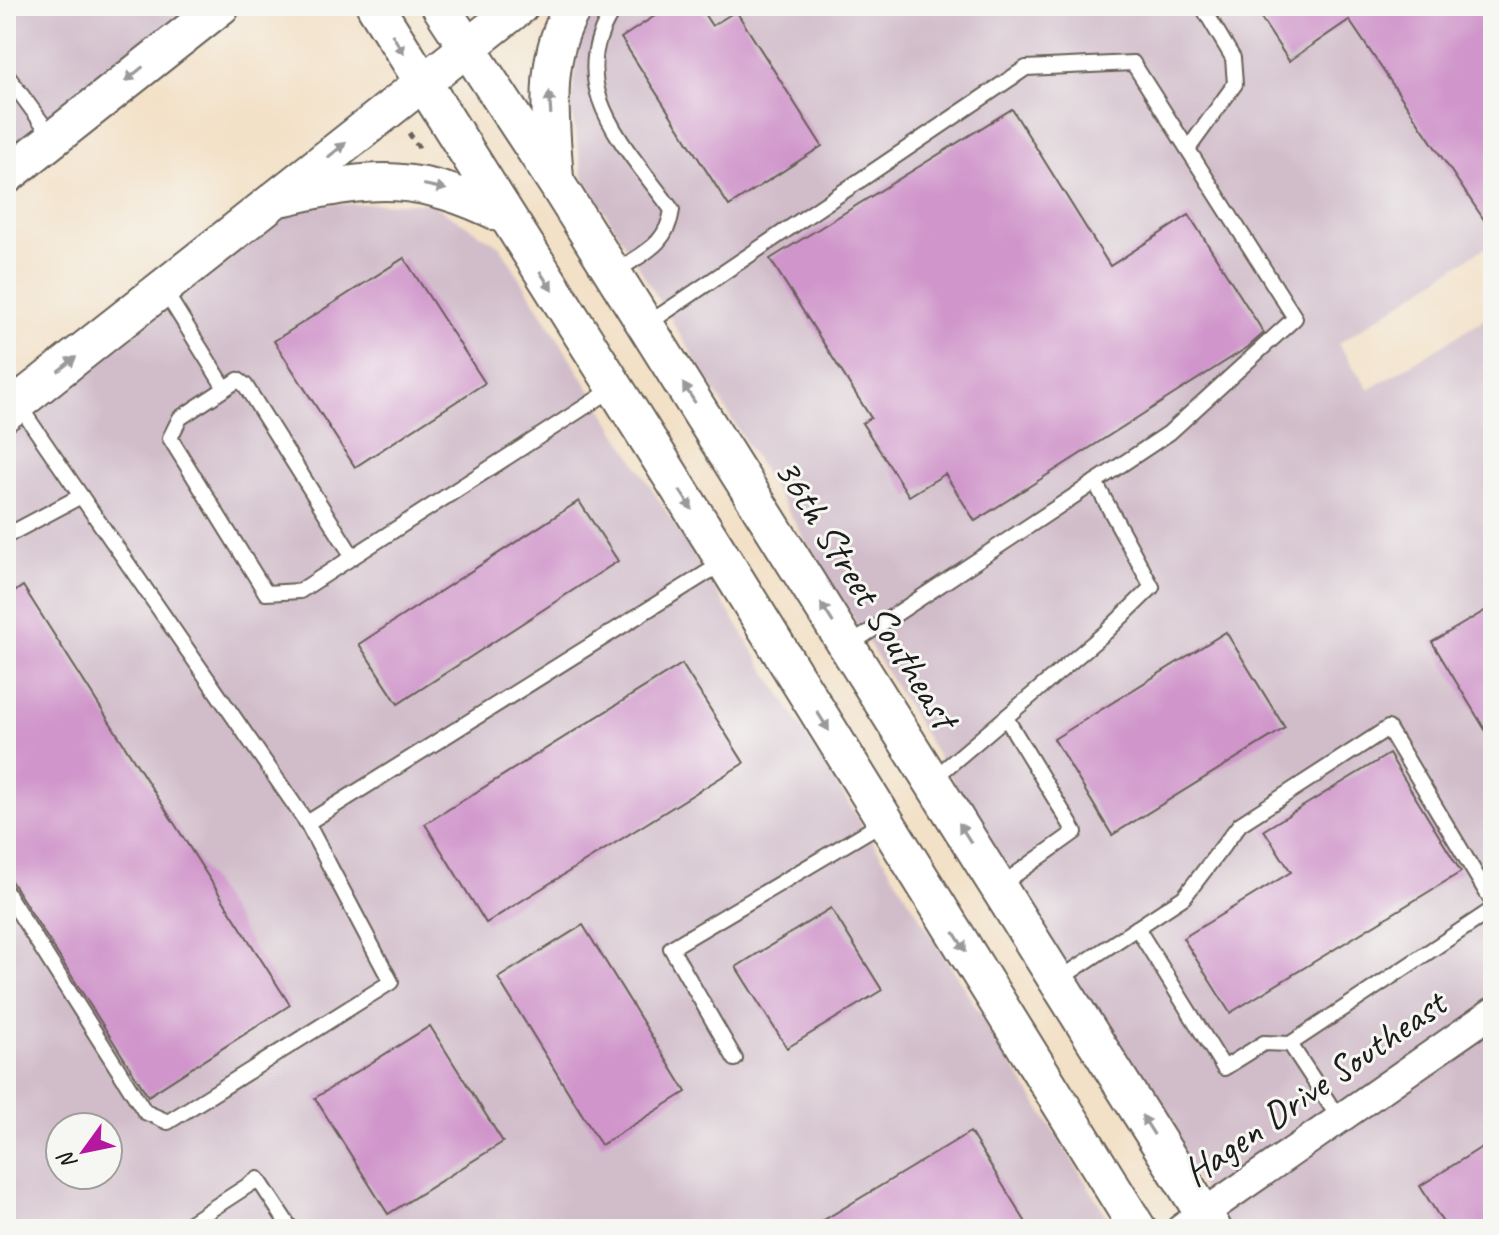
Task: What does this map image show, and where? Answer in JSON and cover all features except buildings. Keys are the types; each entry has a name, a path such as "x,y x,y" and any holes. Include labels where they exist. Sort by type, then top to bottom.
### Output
{"street":[{"path":"375,6 725,562 1138,1229"},
{"name":"36th Street Southeast","path":"440,6 555,181 1057,980 1199,1224"},
{"path":"12,408 520,6"},
{"path":"555,181 549,89 565,21 574,6"},
{"path":"6,176 207,13"},
{"path":"275,199 343,184 407,181 458,192 504,215"},
{"name":"Hagen Drive Southeast","path":"1199,1224 1493,1012"}],"lane":[{"path":"613,273 663,238 669,231 672,210 613,130 600,103 592,74 596,44 616,6"},
{"path":"1188,149 1235,84 1233,58 1202,6"},
{"path":"646,325 1026,68 1133,63 1295,318 1169,433 847,646"},
{"path":"6,74 53,139"},
{"path":"163,288 225,388"},
{"path":"353,557 245,385 238,380 180,418 170,438 266,593 300,591 353,557 614,388"},
{"path":"6,892 145,1112 168,1122 391,982 307,823 81,496 12,408"},
{"path":"931,780 1106,632 1152,587 1095,482"},
{"path":"6,536 81,496"},
{"path":"307,823 725,562"},
{"path":"998,887 1075,832 1006,718"},
{"path":"1057,980 1184,897 1240,824 1388,728 1493,906 1290,1044 1264,1043 1224,1068 1137,928"},
{"path":"735,1059 671,948 885,821"},
{"path":"1290,1044 1340,1120"},
{"path":"194,1229 190,1223 258,1179 291,1229"}],"shaded area":[{"path":"6,6 185,6 179,18 6,151"},
{"path":"596,6 1493,6 1493,242 1338,344 1369,390 1493,314 1493,1229 1227,1229 583,176 571,109 580,31"},
{"path":"430,203 500,246 1115,1229 6,1229 6,436 290,211 333,204"}]}
